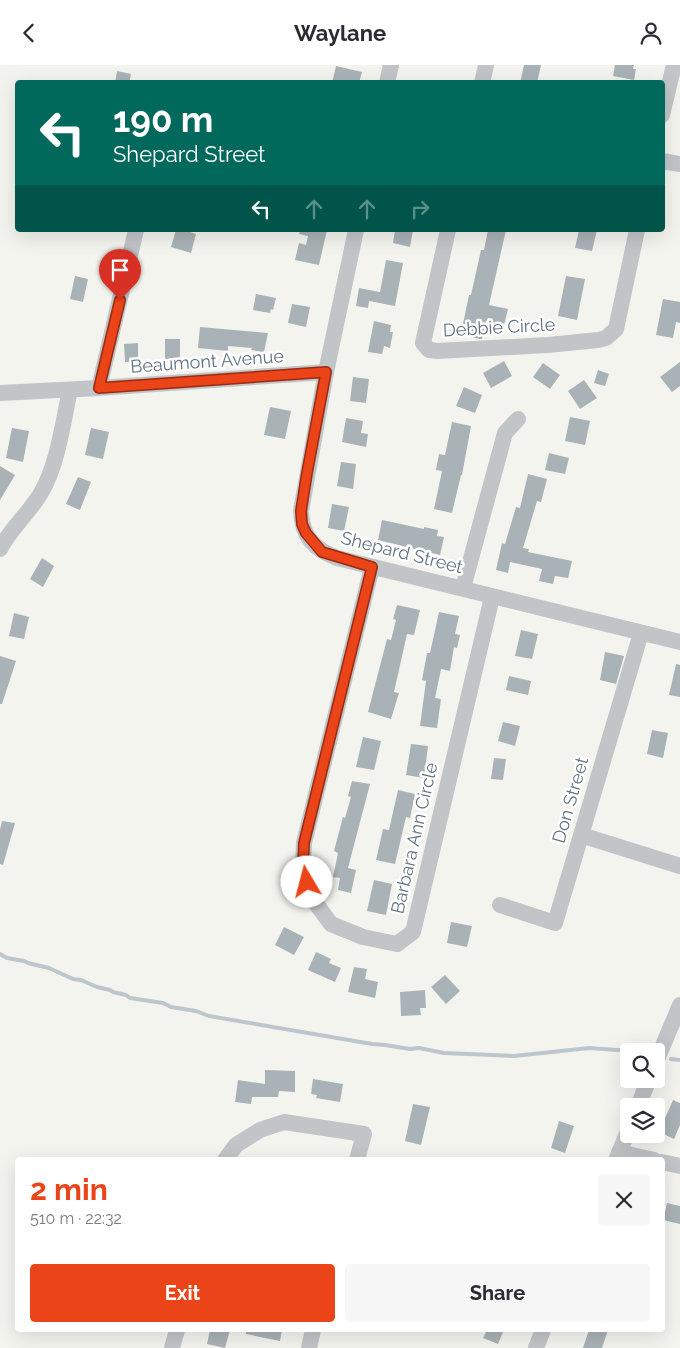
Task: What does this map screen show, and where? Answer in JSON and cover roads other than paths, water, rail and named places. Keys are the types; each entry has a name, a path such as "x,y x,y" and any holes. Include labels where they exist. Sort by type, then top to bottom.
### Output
{"street":[{"path":"388,80 391,65"},
{"path":"483,80 486,65"},
{"path":"665,102 674,65"},
{"path":"665,162 680,164"},
{"path":"99,388 136,232"},
{"name":"Shepard Street","path":"356,232 307,473 301,511 302,524 306,533 322,552 372,567 680,642"},
{"name":"Debbie Circle","path":"448,232 423,343 429,350 548,345 606,338 616,329 637,232"},
{"name":"Beaumont Avenue","path":"0,393 70,390 326,372"},
{"path":"0,549 46,484 60,436 70,390"},
{"path":"463,588 505,433 518,419"},
{"name":"Barbara Ann Circle","path":"372,567 304,843 303,867 311,897 332,924 363,937 397,944 413,931 492,597"},
{"name":"Don Street","path":"500,905 555,923 641,633"},
{"path":"581,835 680,866"},
{"path":"664,1043 680,1005"},
{"path":"228,1157 236,1145 260,1130 284,1122 364,1134 358,1157"},
{"path":"617,1156 623,1143"},
{"path":"665,1163 680,1166"},
{"path":"172,1348 176,1332"},
{"path":"309,1348 313,1332"},
{"path":"536,1348 542,1332"}],"waterway":[{"path":"0,954 7,958 49,968 73,979 81,980 130,998 163,1003 171,1007 196,1011 209,1016 372,1044 410,1049 419,1048 444,1053 514,1056 589,1048 620,1050"},
{"path":"671,1059 680,1060"}]}
